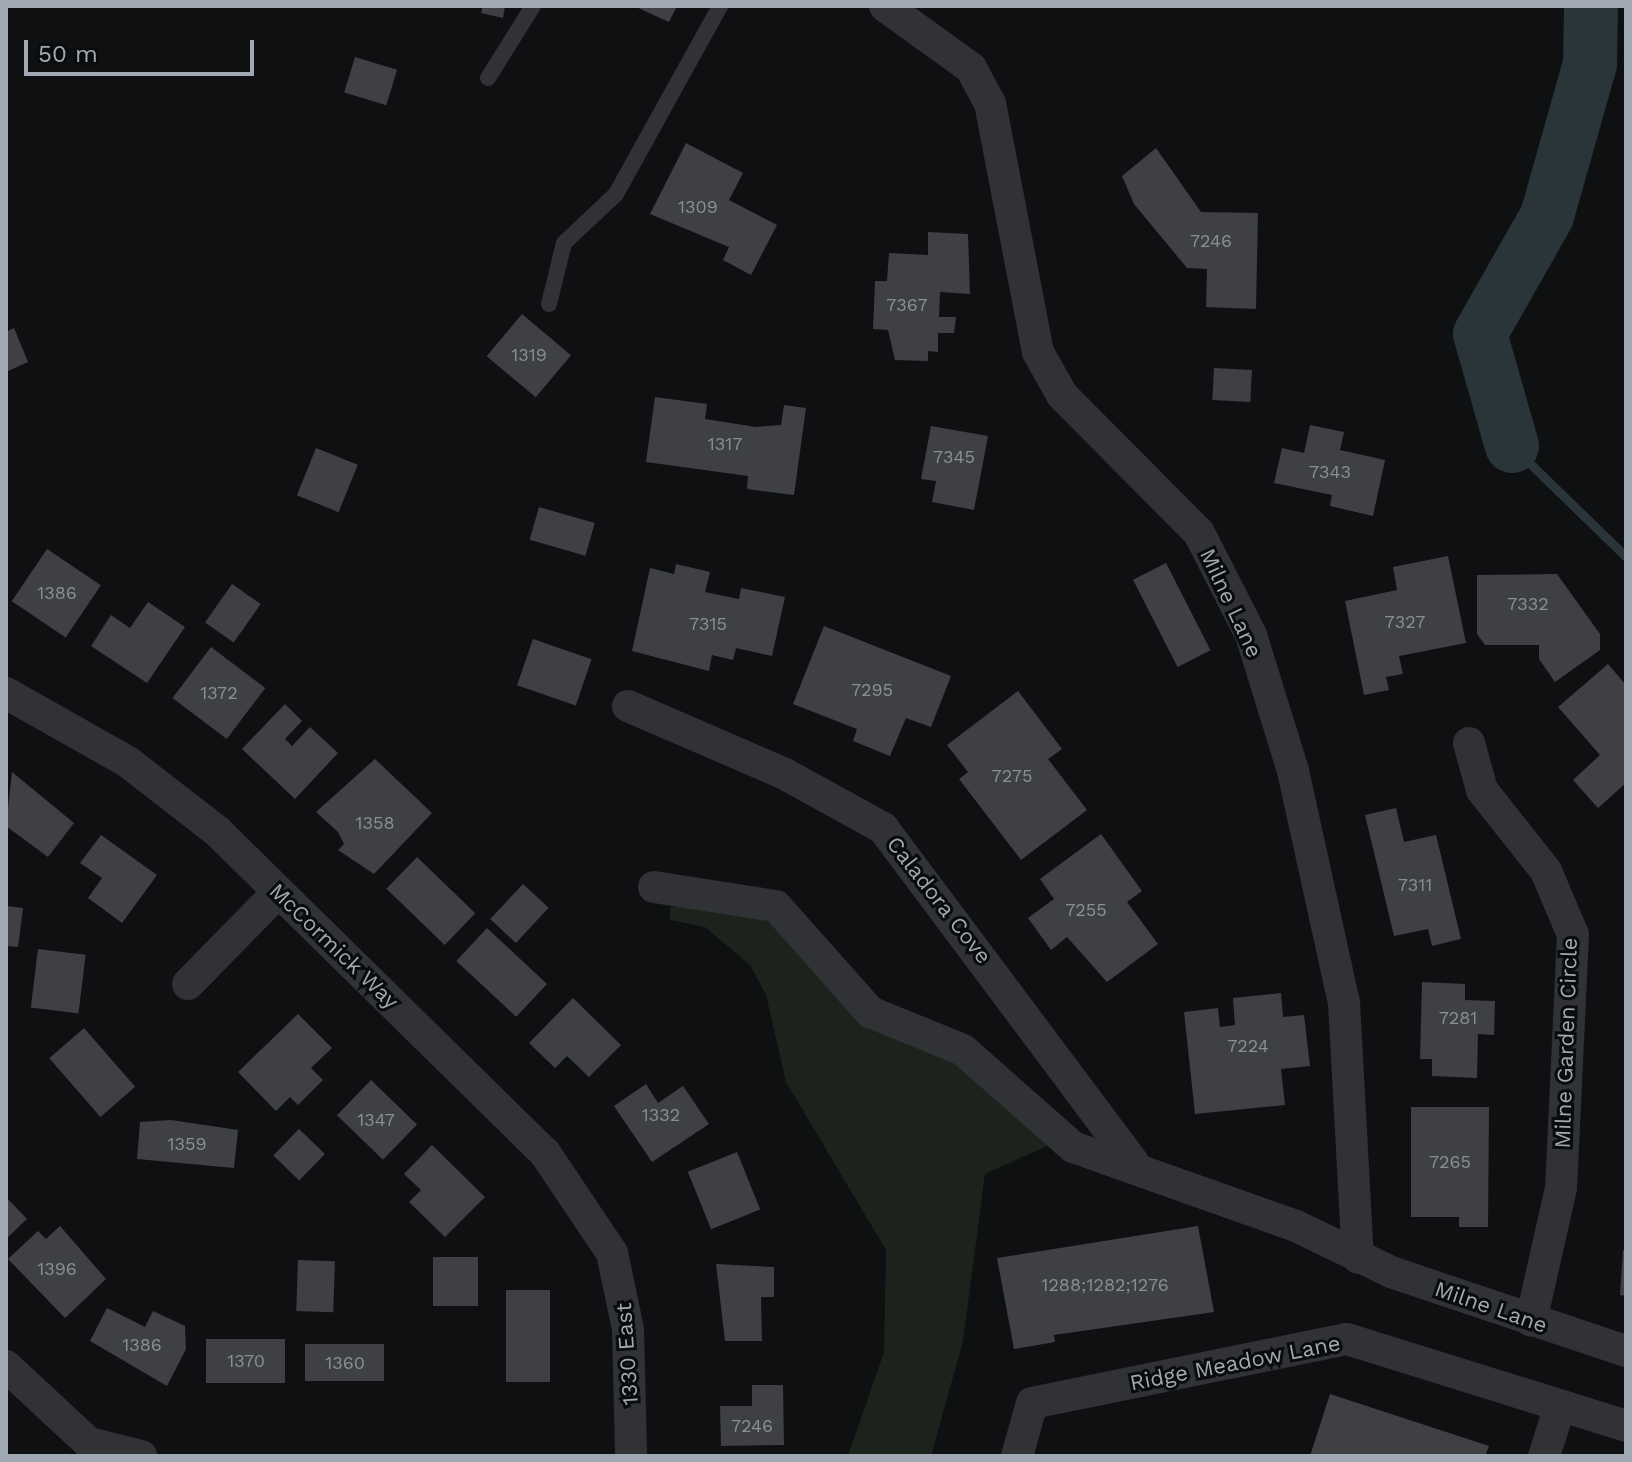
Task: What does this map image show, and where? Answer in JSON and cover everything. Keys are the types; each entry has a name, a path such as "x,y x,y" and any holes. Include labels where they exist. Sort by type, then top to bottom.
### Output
{"street":[{"name":"Milne Lane","path":"885,6 971,68 990,103 1038,352 1062,395 1199,533 1251,635 1293,771 1344,1002 1358,1258"},
{"name":"McCormick Way","path":"6,693 178,798 545,1153 612,1253"},
{"name":"Caladora Cove","path":"628,706 785,774 883,828 1133,1162"},
{"name":"Milne Garden Circle","path":"1469,743 1482,790 1546,871 1573,935 1561,1188 1531,1321"},
{"name":"Milne Lane","path":"654,887 776,906 870,1012 963,1050 1073,1147 1133,1162 1358,1258 1531,1321 1626,1351"},
{"path":"188,984 278,892"},
{"name":"1330 East","path":"612,1253 628,1329 631,1456"},
{"name":"Ridge Meadow Lane","path":"1017,1456 1032,1403 1347,1339 1559,1409 1626,1426"},
{"path":"6,1366 89,1443 141,1456"},
{"path":"1544,1456 1559,1409"}],"lane":[{"path":"488,78 533,6"},
{"path":"549,304 564,243 616,194 720,6"}],"shaded area":[{"path":"747,904 814,960 988,1079 1051,1144 985,1174 963,1341 931,1456 848,1456 884,1352 886,1250 786,1082 766,995 750,965 705,927 670,920 670,907"}],"building":[{"path":"483,6 505,6 503,18 481,13"},
{"path":"634,6 677,6 669,22"},
{"path":"355,57 397,70 386,105 344,92"},
{"path":"686,143 743,173 729,200 777,225 751,275 723,260 729,247 650,214"},
{"path":"1156,148 1201,212 1258,213 1256,309 1206,307 1207,269 1187,268 1134,204 1122,176"},
{"path":"928,232 968,234 970,294 940,292 939,317 956,317 954,333 938,333 938,352 928,351 928,361 895,360 888,330 873,329 875,281 887,281 889,253 928,255"},
{"path":"522,314 571,355 536,397 487,356"},
{"path":"14,328 28,362 6,372 6,332"},
{"path":"1214,368 1252,370 1250,402 1212,400"},
{"path":"655,397 707,404 705,419 756,427 781,425 784,405 806,408 794,495 747,489 748,476 646,462"},
{"path":"1310,425 1344,432 1340,450 1385,460 1373,516 1330,506 1332,495 1274,483 1282,448 1304,453"},
{"path":"931,426 988,436 974,510 932,502 936,481 921,479"},
{"path":"316,448 358,465 339,512 297,495"},
{"path":"539,507 595,523 585,556 530,540"},
{"path":"47,549 101,585 66,638 12,601"},
{"path":"1448,556 1466,643 1399,656 1403,674 1386,677 1389,690 1364,695 1345,601 1397,590 1393,567"},
{"path":"1166,563 1210,650 1178,667 1133,580"},
{"path":"676,564 710,572 705,592 739,599 741,588 785,597 772,656 736,648 733,660 712,655 709,671 632,651 650,568 674,574"},
{"path":"1557,574 1600,634 1600,650 1555,682 1539,659 1539,645 1485,645 1477,634 1477,575"},
{"path":"232,584 261,604 234,643 205,623"},
{"path":"148,602 185,627 147,683 91,646 111,615 130,628"},
{"path":"824,626 951,676 931,727 906,718 890,756 853,741 857,729 793,704"},
{"path":"533,639 592,659 576,706 517,685"},
{"path":"211,647 265,688 227,739 172,698"},
{"path":"1608,664 1626,685 1626,783 1598,808 1573,780 1600,755 1558,707"},
{"path":"1018,691 1062,749 1048,759 1087,810 1021,860 959,779 968,772 947,745"},
{"path":"285,704 302,721 285,739 292,746 310,727 338,753 295,799 242,749"},
{"path":"375,759 432,813 374,874 338,850 344,844 338,832 316,812"},
{"path":"12,772 74,823 48,857 6,826"},
{"path":"1396,808 1404,842 1436,835 1461,939 1432,946 1428,929 1394,936 1365,815"},
{"path":"1101,834 1142,891 1127,902 1158,944 1107,982 1067,937 1051,950 1028,918 1054,899 1040,879"},
{"path":"101,835 157,875 122,923 88,898 102,878 80,863"},
{"path":"417,857 475,913 445,945 386,889"},
{"path":"523,884 549,908 516,943 490,919"},
{"path":"6,906 23,908 18,947 6,946"},
{"path":"487,928 547,984 516,1017 456,961"},
{"path":"38,949 86,955 78,1013 31,1008"},
{"path":"1422,982 1465,984 1465,1000 1495,1001 1494,1035 1478,1034 1477,1078 1432,1076 1432,1059 1420,1059"},
{"path":"1281,993 1283,1017 1304,1015 1310,1066 1281,1069 1285,1105 1195,1114 1184,1012 1218,1008 1220,1027 1235,1025 1233,998"},
{"path":"573,998 621,1045 589,1077 567,1056 555,1068 529,1043"},
{"path":"298,1014 332,1048 311,1068 323,1080 298,1105 290,1097 276,1111 238,1072"},
{"path":"84,1028 135,1087 100,1117 49,1058"},
{"path":"371,1080 417,1124 383,1160 337,1115"},
{"path":"646,1084 658,1103 683,1086 709,1124 652,1162 614,1106"},
{"path":"1411,1107 1489,1107 1488,1227 1459,1227 1459,1217 1411,1217"},
{"path":"171,1120 238,1130 234,1168 137,1159 140,1122"},
{"path":"299,1129 325,1154 299,1181 273,1156"},
{"path":"432,1145 485,1197 445,1237 409,1202 421,1190 404,1174"},
{"path":"737,1152 760,1209 711,1229 688,1172"},
{"path":"6,1197 27,1219 6,1239"},
{"path":"60,1226 106,1279 65,1318 8,1259 38,1231 46,1239"},
{"path":"1198,1226 1214,1312 1054,1335 1055,1342 1014,1349 997,1258"},
{"path":"1623,1250 1626,1250 1626,1296 1620,1295"},
{"path":"433,1257 478,1257 478,1306 433,1306"},
{"path":"298,1260 335,1261 333,1312 296,1311"},
{"path":"716,1264 774,1267 774,1297 761,1297 762,1341 725,1341"},
{"path":"506,1290 550,1290 550,1382 506,1382"},
{"path":"107,1308 145,1327 153,1311 185,1326 186,1349 167,1386 90,1341"},
{"path":"206,1339 285,1339 285,1383 206,1383"},
{"path":"305,1344 384,1344 384,1381 305,1381"},
{"path":"752,1385 783,1385 784,1445 721,1446 720,1406 752,1406"},
{"path":"1330,1394 1489,1446 1485,1456 1310,1456"}],"waterway":[{"path":"1512,446 1480,334 1547,216 1590,64 1591,6"},
{"path":"1512,446 1626,557"}]}
